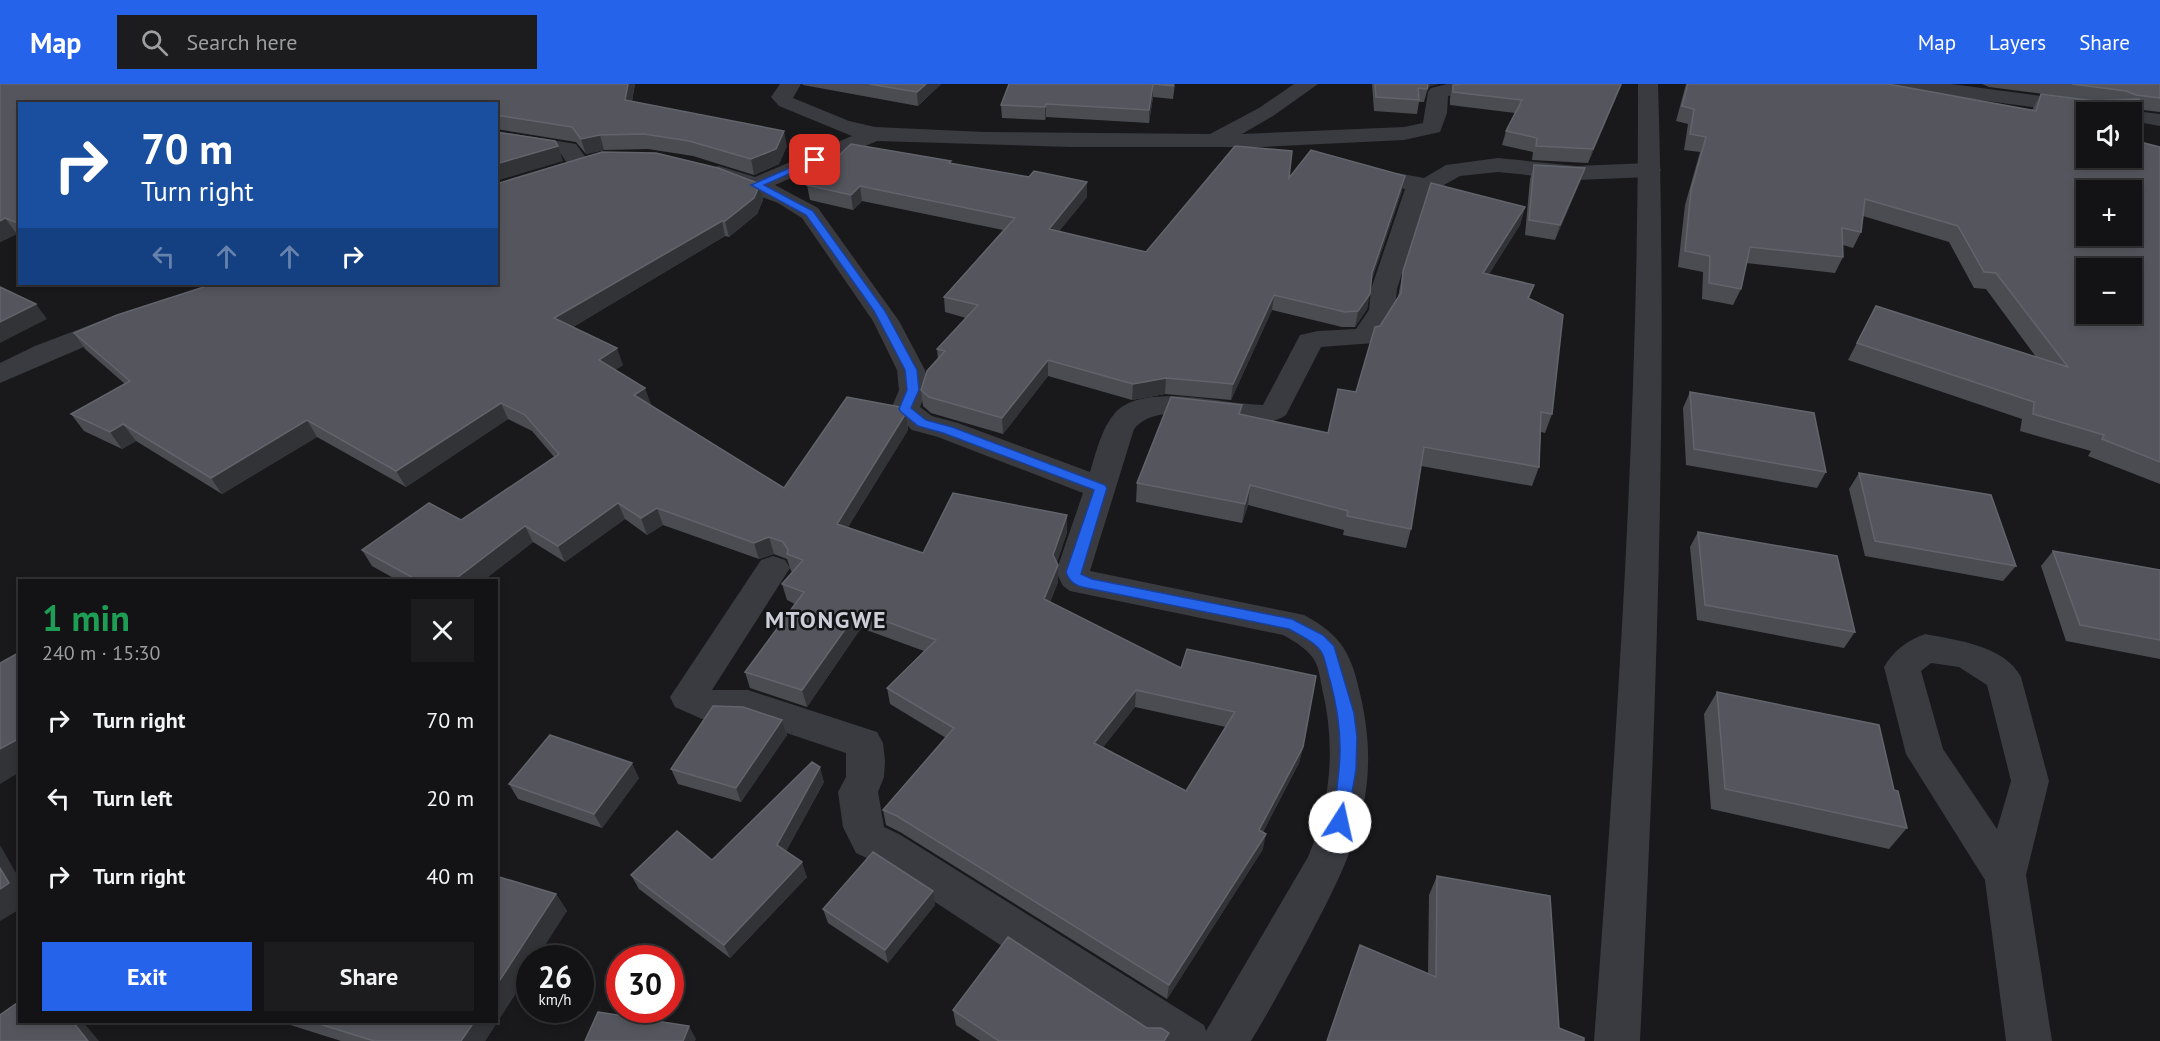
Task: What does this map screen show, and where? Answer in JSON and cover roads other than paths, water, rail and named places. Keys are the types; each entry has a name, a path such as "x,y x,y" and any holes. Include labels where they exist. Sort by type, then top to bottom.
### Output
{"street":[{"path":"791,84 781,97 786,102 874,134 1213,141 1355,147 1429,130 1437,113 1438,92 1455,88 1476,88 1481,84"},
{"path":"1213,141 1266,112 1308,84"},
{"path":"1617,1041 1638,671 1651,320 1648,84"},
{"path":"1904,84 2076,107"},
{"path":"2142,117 2160,120"},
{"path":"756,185 874,134"},
{"path":"498,137 568,149 580,165"},
{"path":"555,175 604,158"},
{"path":"1374,173 1418,185 1429,184 1454,170 1498,165 1576,173 1650,170"},
{"path":"702,169 756,185 786,198 810,213 882,314 911,370 913,390 905,409 922,423 948,430 1101,488"},
{"path":"1226,1041 1312,889 1333,845 1340,822 1348,770 1347,713 1329,650 1318,639 1292,624 1082,582 1075,577 1073,572 1119,429 1128,416 1139,411 1177,406 1270,413 1280,404 1310,341 1364,337 1382,310 1384,289 1418,185"},
{"path":"0,375 91,333 145,313"},
{"path":"773,568 688,697 702,704 748,705 864,743 865,777 858,792 863,827 870,840 885,847 1188,1041"},
{"path":"2006,875 1925,754 1902,667 1925,648 1966,655 2003,677 2030,781 2006,875 2029,1041"}],"district":[{"name":"MTONGWE","path":"826,619"}]}
